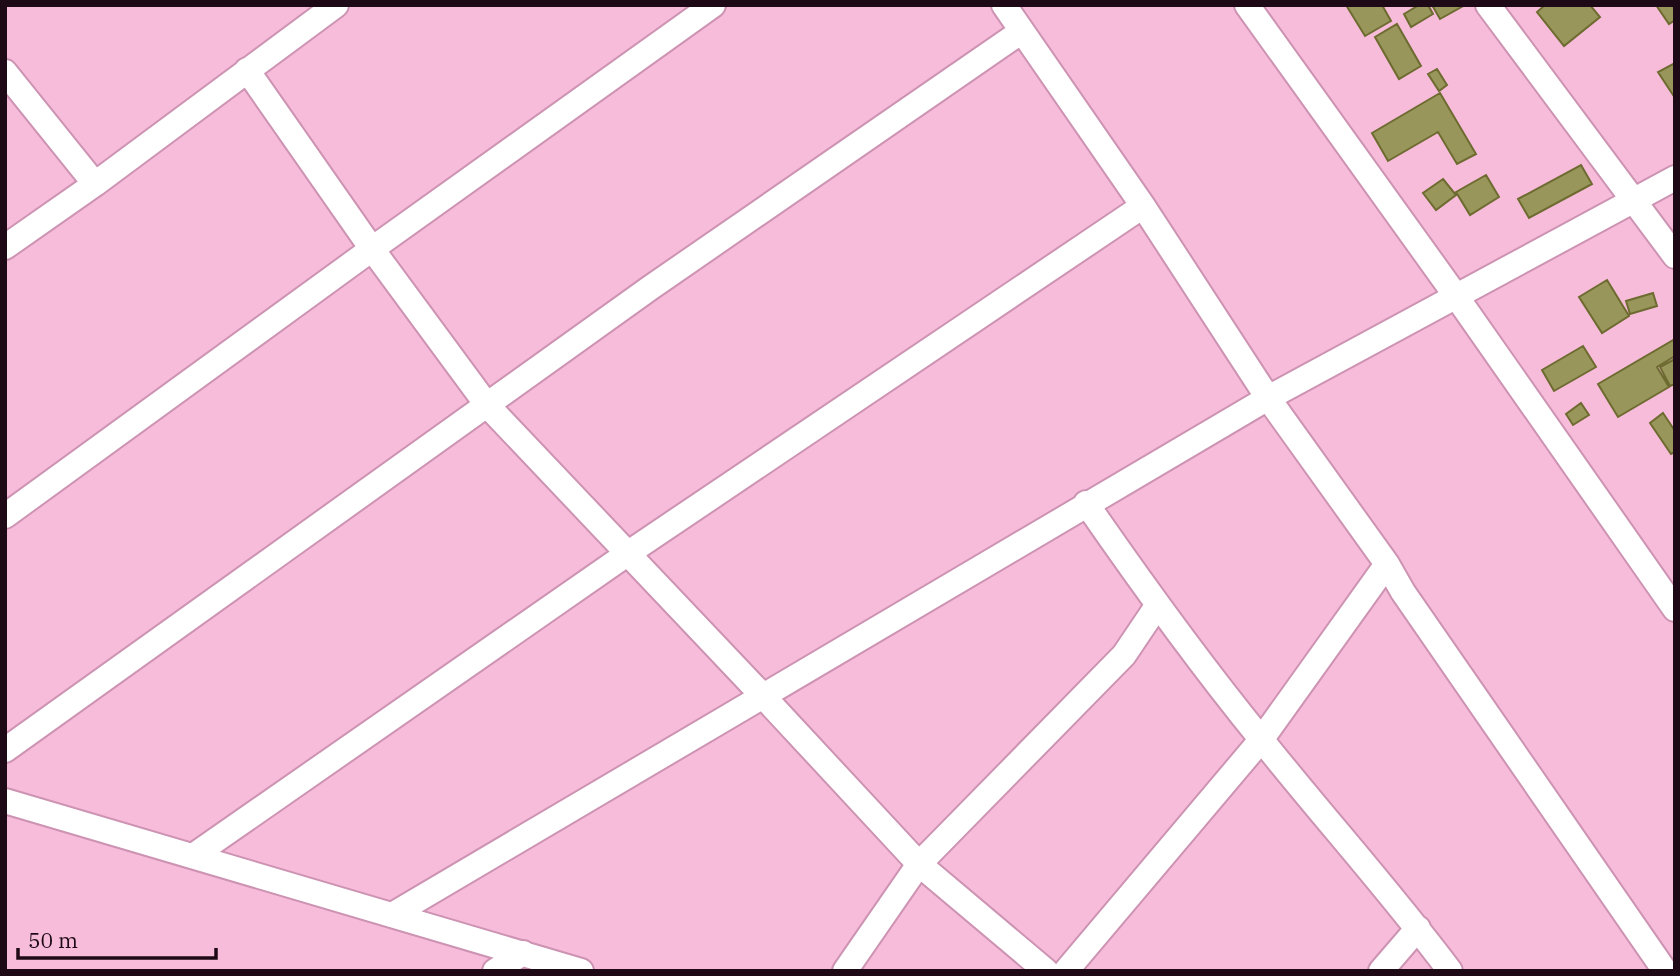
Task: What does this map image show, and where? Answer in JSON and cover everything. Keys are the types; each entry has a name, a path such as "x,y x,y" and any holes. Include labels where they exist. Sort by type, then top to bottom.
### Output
{"street":[{"path":"5,247 95,184 336,5"},
{"path":"5,516 713,5"},
{"path":"1004,5 1143,206 1268,398 1387,565 1411,604 1665,971"},
{"path":"1247,5 1456,296 1675,609"},
{"path":"1488,5 1675,256"},
{"path":"5,750 661,280 1022,31"},
{"path":"247,70 372,249 487,405 919,864 1046,971"},
{"path":"5,72 95,184"},
{"path":"392,915 1268,398 1675,178"},
{"path":"193,856 626,554 1143,206"},
{"path":"1086,503 1157,606 1261,740 1418,928 1450,971"},
{"path":"1066,971 1261,740 1387,565"},
{"path":"845,971 919,864 1124,655 1157,606"},
{"path":"5,801 581,971"},
{"path":"1381,971 1418,928"},
{"path":"495,971 523,953"}],"building":[{"path":"1346,5 1382,5 1391,21 1365,36"},
{"path":"1346,5 1382,5 1391,21 1365,36"},
{"path":"1419,5 1428,5 1433,14 1411,27 1404,14"},
{"path":"1419,5 1428,5 1433,14 1411,27 1404,14"},
{"path":"1432,5 1465,5 1440,19"},
{"path":"1432,5 1465,5 1440,19"},
{"path":"1545,5 1590,5 1600,17 1564,46 1537,12"},
{"path":"1545,5 1590,5 1600,17 1564,46 1537,12"},
{"path":"1656,5 1672,5 1675,9 1675,20 1669,24"},
{"path":"1397,24 1421,66 1399,79 1375,37"},
{"path":"1397,24 1421,66 1399,79 1375,37"},
{"path":"1673,64 1675,67 1675,98 1658,72"},
{"path":"1437,69 1447,85 1439,91 1428,74"},
{"path":"1437,69 1447,85 1439,91 1428,74"},
{"path":"1440,93 1476,154 1457,164 1438,132 1388,161 1372,133"},
{"path":"1440,93 1476,154 1457,164 1438,132 1388,161 1372,133"},
{"path":"1581,165 1592,184 1529,218 1518,199"},
{"path":"1581,165 1592,184 1529,218 1518,199"},
{"path":"1486,175 1499,197 1470,215 1456,192"},
{"path":"1486,175 1499,197 1470,215 1456,192"},
{"path":"1443,179 1456,195 1436,210 1423,193"},
{"path":"1443,179 1456,195 1436,210 1423,193"},
{"path":"1607,280 1629,316 1602,333 1579,297"},
{"path":"1607,280 1629,316 1602,333 1579,297"},
{"path":"1653,293 1657,306 1630,314 1626,301"},
{"path":"1653,293 1657,306 1630,314 1626,301"},
{"path":"1675,339 1675,356 1657,367 1669,387 1618,417 1598,384"},
{"path":"1675,339 1675,356 1657,367 1669,387 1618,417 1598,384"},
{"path":"1583,346 1596,367 1554,391 1542,370"},
{"path":"1583,346 1596,367 1554,391 1542,370"},
{"path":"1675,359 1675,384 1670,386 1660,367"},
{"path":"1675,359 1675,384 1670,386 1660,367"},
{"path":"1581,403 1589,415 1573,425 1566,414"},
{"path":"1581,403 1589,415 1573,425 1566,414"},
{"path":"1663,413 1675,431 1675,452 1671,454 1650,423"},
{"path":"1663,413 1675,431 1675,452 1671,454 1650,423"}]}
